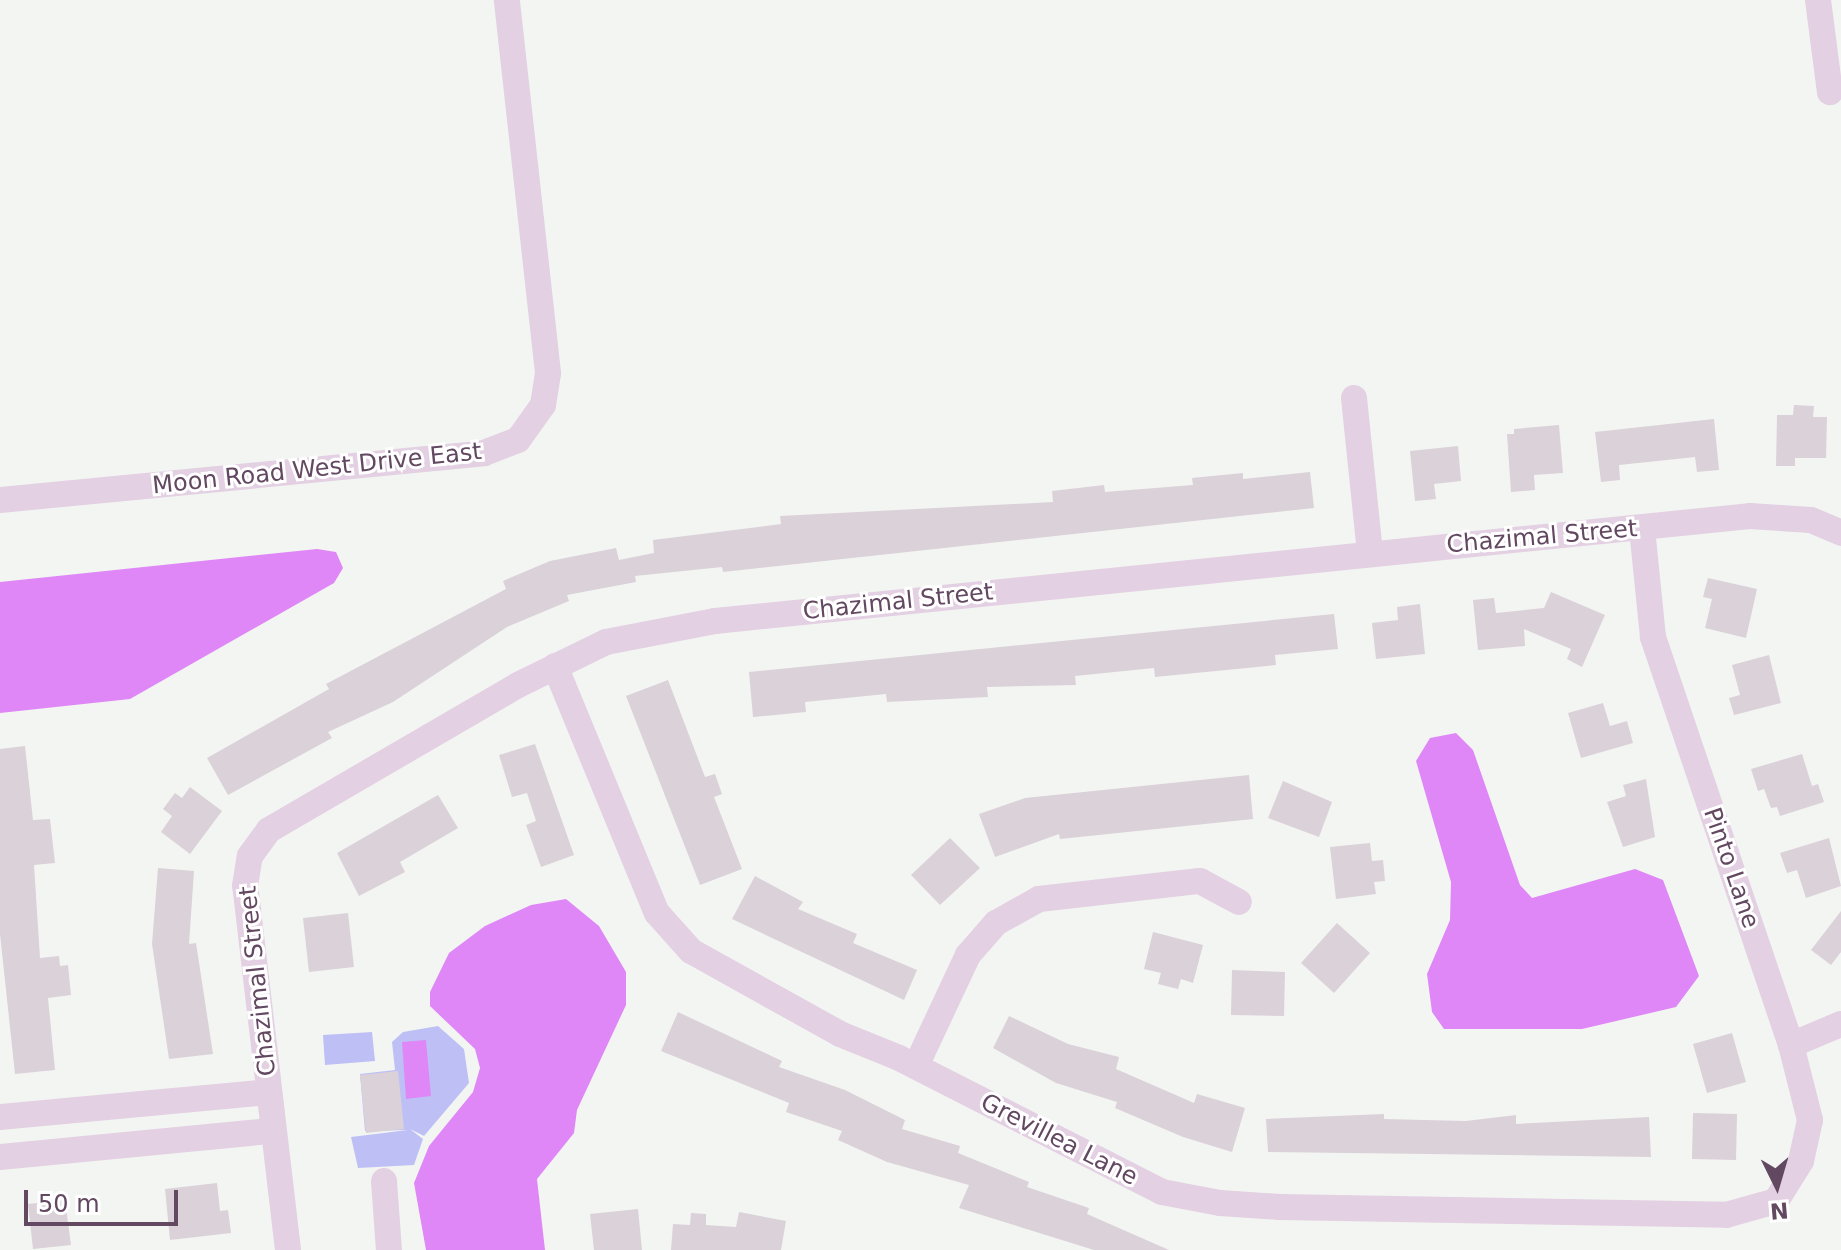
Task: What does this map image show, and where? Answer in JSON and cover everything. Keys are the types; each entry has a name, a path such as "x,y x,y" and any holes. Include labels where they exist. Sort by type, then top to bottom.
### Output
{"street":[{"name":"Moon Road West Drive East","path":"0,500 484,453 518,440 543,405 548,373 507,0"},
{"path":"1818,0 1830,92"},
{"path":"1354,398 1370,553"},
{"name":"Chazimal Street","path":"288,1250 245,886 250,856 269,830 555,666 606,642 666,627 1370,553 1642,528 1781,516 1811,520 1841,533"},
{"name":"Pinto Lane","path":"1642,528 1653,637 1791,1045 1810,1120 1801,1161 1776,1201"},
{"name":"Grevillea Lane","path":"555,666 657,913 691,951 840,1034 916,1066 1162,1192 1220,1203 1726,1215 1776,1201"},
{"path":"916,1066 968,955 996,923 1039,899 1200,881 1239,902"},
{"path":"1791,1045 1841,1024"},
{"path":"0,1117 269,1092"},
{"path":"0,1157 272,1131"},
{"path":"384,1181 389,1250"}],"shaded area":[{"path":"317,549 336,552 343,568 334,583 130,699 0,713 0,582"},
{"path":"1456,733 1473,750 1520,885 1532,898 1635,869 1663,880 1699,976 1676,1007 1582,1029 1444,1029 1432,1012 1427,974 1450,920 1451,882 1416,761 1430,738"},
{"path":"566,899 599,926 626,972 626,1005 577,1110 574,1133 537,1179 545,1250 426,1250 414,1183 429,1146 473,1092 480,1068 475,1049 430,1006 430,992 449,953 485,926 531,905"},
{"path":"438,1026 464,1049 469,1083 424,1136 410,1129 423,1139 414,1165 358,1168 351,1137 408,1130 365,1131 360,1074 395,1070 392,1042 403,1032"},
{"path":"372,1032 375,1061 325,1065 323,1035"},
{"path":"426,1040 431,1096 406,1099 402,1042"}],"building":[{"path":"1794,405 1814,406 1813,417 1827,417 1826,458 1795,458 1795,466 1776,466 1777,415 1793,415"},
{"path":"1714,419 1719,470 1697,472 1695,457 1619,465 1620,480 1601,482 1595,432"},
{"path":"1559,425 1563,473 1534,475 1535,490 1511,492 1507,434 1514,434 1514,429"},
{"path":"1458,446 1461,481 1434,484 1436,499 1415,501 1410,451"},
{"path":"1310,472 1314,508 723,572 722,567 635,576 636,582 567,595 569,601 507,627 393,702 328,732 332,738 228,795 207,758 329,689 326,684 506,589 503,581 550,561 616,548 619,560 654,553 653,540 781,524 780,516 1053,502 1052,491 1104,485 1105,492 1193,485 1192,478 1243,473 1243,479"},
{"path":"1708,578 1757,589 1746,638 1705,628 1712,599 1703,597"},
{"path":"1551,592 1605,615 1582,667 1567,659 1571,649 1524,629 1525,646 1478,650 1473,600 1494,598 1496,613 1544,608"},
{"path":"1420,604 1425,654 1376,659 1372,623 1398,620 1397,607"},
{"path":"1334,614 1338,649 1275,655 1276,665 1155,677 1154,668 1075,676 1076,685 987,687 988,697 887,702 886,694 805,702 806,712 753,717 749,672"},
{"path":"1769,655 1781,703 1734,715 1729,698 1740,695 1732,665"},
{"path":"668,680 705,777 715,774 722,794 714,797 742,869 700,885 626,696"},
{"path":"1603,703 1610,726 1627,721 1633,743 1581,758 1568,713"},
{"path":"535,744 574,855 541,867 526,825 536,821 527,793 512,797 499,755"},
{"path":"25,746 33,820 50,819 55,863 34,865 40,958 59,956 60,966 68,965 71,995 48,998 55,1070 15,1074 0,934 0,749"},
{"path":"1802,754 1812,786 1818,784 1824,802 1780,816 1777,807 1771,808 1764,789 1758,791 1751,769"},
{"path":"1249,775 1253,819 1060,839 1059,834 995,857 979,814 1025,798"},
{"path":"1646,779 1655,837 1623,847 1607,802 1626,796 1623,785"},
{"path":"1283,781 1332,802 1319,837 1268,818"},
{"path":"190,787 222,811 190,854 161,832 172,816 163,809 175,793 182,798"},
{"path":"438,795 458,828 400,862 405,872 359,896 337,853"},
{"path":"950,838 980,868 940,905 911,875"},
{"path":"1829,838 1841,886 1806,898 1797,870 1787,873 1780,853"},
{"path":"1370,843 1372,861 1383,860 1385,881 1374,882 1376,894 1336,899 1330,847"},
{"path":"158,868 194,871 189,944 196,943 213,1054 169,1059 152,944"},
{"path":"755,876 803,902 798,909 857,934 853,943 917,970 904,1000 732,919"},
{"path":"1841,911 1841,952 1831,965 1811,950"},
{"path":"348,913 354,967 309,972 303,918"},
{"path":"1337,923 1370,953 1334,993 1301,963"},
{"path":"1153,932 1203,945 1193,983 1181,979 1178,989 1158,984 1161,973 1144,969"},
{"path":"1232,970 1285,972 1284,1016 1231,1015"},
{"path":"678,1012 782,1061 779,1067 845,1090 905,1120 902,1129 960,1146 958,1153 1029,1182 1027,1187 1089,1208 1087,1214 1169,1250 1094,1250 959,1208 969,1185 887,1162 838,1140 842,1131 786,1112 789,1103 661,1051"},
{"path":"1009,1016 1068,1044 1119,1057 1116,1069 1194,1103 1197,1094 1245,1108 1232,1152 1183,1137 1115,1108 1117,1102 1056,1083 993,1048"},
{"path":"1732,1033 1746,1082 1707,1093 1693,1044"},
{"path":"398,1071 404,1129 366,1133 360,1075"},
{"path":"1693,1113 1737,1114 1736,1160 1692,1159"},
{"path":"1384,1114 1384,1119 1466,1121 1516,1115 1516,1124 1649,1117 1651,1157 1268,1152 1266,1119"},
{"path":"217,1183 220,1211 228,1210 231,1233 170,1240 165,1189"},
{"path":"65,1200 71,1245 33,1249 28,1204"},
{"path":"638,1209 642,1250 594,1250 590,1214"},
{"path":"739,1212 786,1221 781,1250 671,1250 673,1224 690,1225 691,1213 706,1214 706,1225 736,1227"}]}
